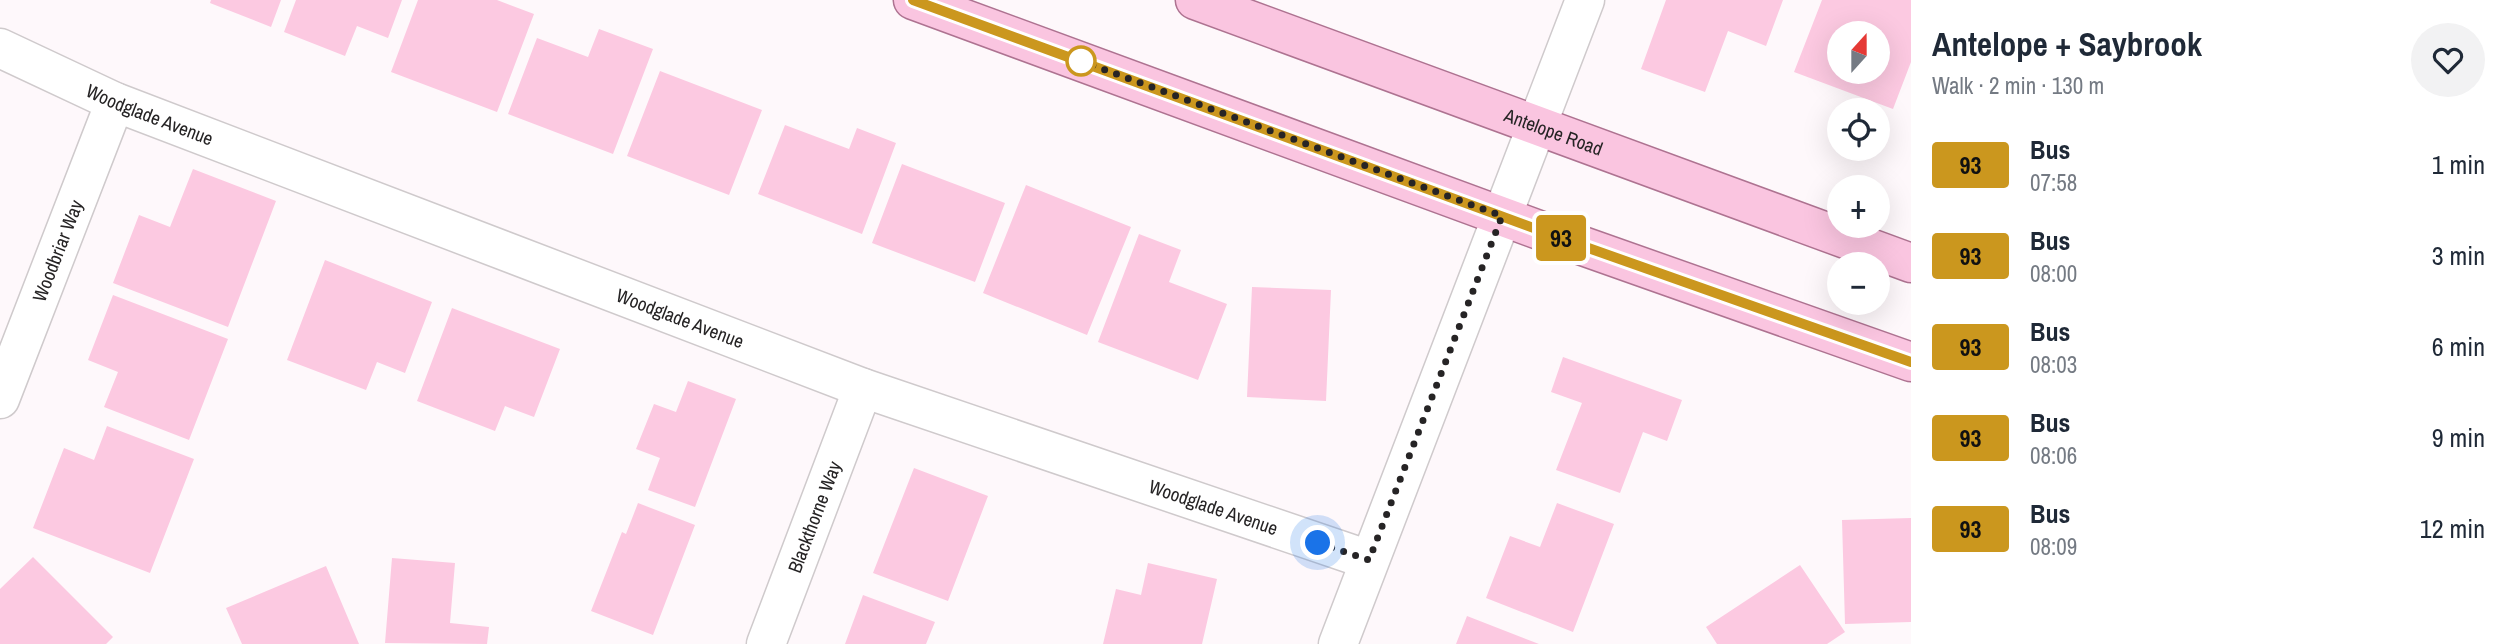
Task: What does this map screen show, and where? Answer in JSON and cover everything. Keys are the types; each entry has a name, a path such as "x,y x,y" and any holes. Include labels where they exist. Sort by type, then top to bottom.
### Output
{"main road":[{"path":"913,0 1502,216 1911,362"},
{"name":"Antelope Road","path":"1195,0 1911,263"}],"street":[{"path":"1338,644 1586,0"},
{"name":"Woodglade Avenue","path":"0,48 115,102 863,388 1369,560"},
{"name":"Woodbriar Way","path":"0,399 115,102"},
{"name":"Blackthorne Way","path":"766,644 863,388"}],"building":[{"path":"211,0 281,0 271,27 210,3"},
{"path":"296,0 402,0 388,38 357,26 345,56 284,32"},
{"path":"418,0 497,0 534,14 497,112 391,72"},
{"path":"1666,0 1783,0 1766,46 1728,31 1705,92 1641,69"},
{"path":"1822,0 1911,0 1911,62 1893,109 1890,108 1890,98 1864,98 1794,72"},
{"path":"599,29 653,49 613,154 508,114 537,38 588,57"},
{"path":"660,71 762,110 729,195 627,156"},
{"path":"785,125 849,149 857,128 896,143 862,234 758,194"},
{"path":"902,164 1005,203 975,282 872,243"},
{"path":"193,169 276,201 228,327 113,283 139,215 170,227"},
{"path":"1026,185 1131,227 1087,335 983,293"},
{"path":"1139,234 1181,250 1169,282 1227,304 1198,380 1098,342"},
{"path":"325,260 432,302 405,373 377,362 366,390 287,360"},
{"path":"1252,287 1331,290 1326,401 1247,397"},
{"path":"113,295 228,339 189,440 104,407 118,372 88,360"},
{"path":"452,308 560,349 534,417 505,406 495,431 417,401"},
{"path":"1563,357 1682,400 1667,441 1643,432 1620,493 1556,470 1582,403 1551,392"},
{"path":"688,381 736,399 695,507 648,490 660,458 636,449 654,404 676,412"},
{"path":"107,426 194,459 150,573 33,528 64,448 94,460"},
{"path":"914,468 988,496 948,601 873,573"},
{"path":"638,503 695,525 653,635 591,611 622,532 626,534"},
{"path":"1557,503 1614,524 1573,632 1486,598 1510,536 1540,547"},
{"path":"1911,518 1911,622 1845,624 1842,520"},
{"path":"33,557 113,637 106,644 0,644 0,589"},
{"path":"392,558 455,563 450,623 489,627 487,644 385,643"},
{"path":"1148,563 1217,579 1202,644 1103,644 1116,589 1141,595"},
{"path":"1800,565 1845,632 1827,644 1717,644 1706,627"},
{"path":"326,566 359,644 242,644 226,608"},
{"path":"863,595 935,622 926,644 845,644"},
{"path":"1467,616 1539,644 1456,644"}],"bus line":[{"name":"93","path":"913,0 1577,244 1911,362"}],"route":[{"path":"1081,61 1502,216 1369,560 1318,543"}]}
